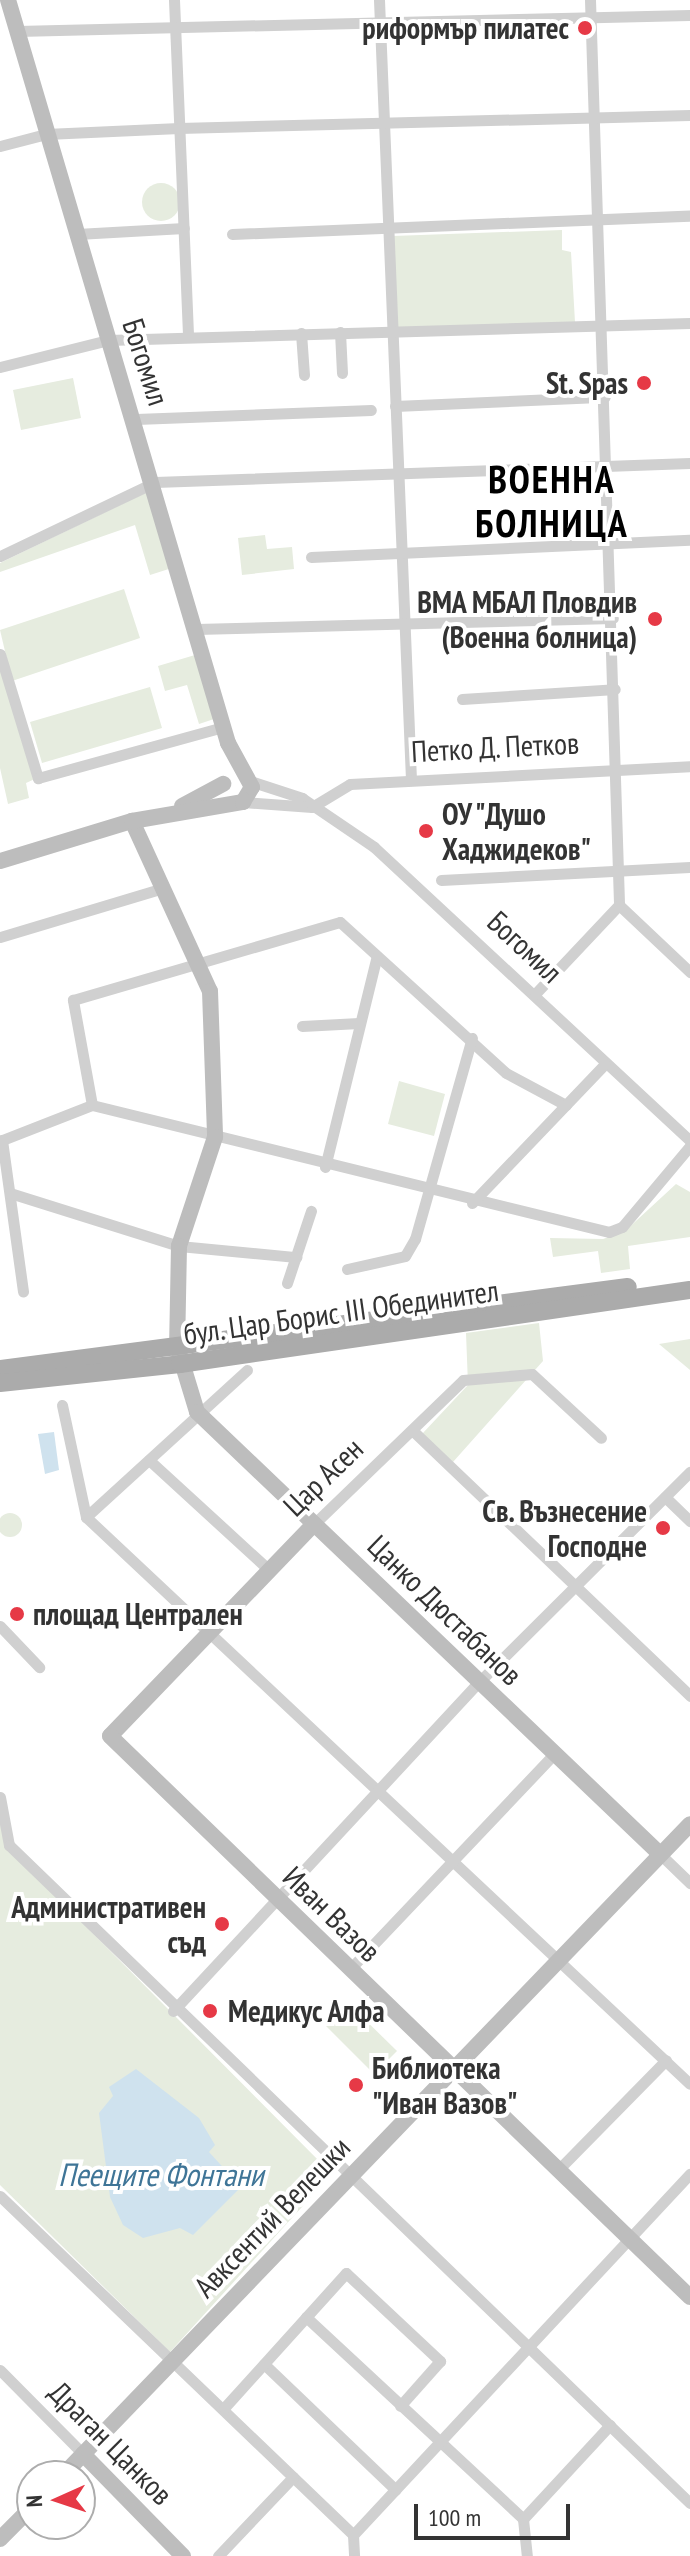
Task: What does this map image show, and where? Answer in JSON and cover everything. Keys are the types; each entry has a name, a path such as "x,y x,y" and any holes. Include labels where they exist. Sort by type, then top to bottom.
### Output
{"main road":[{"name":"бул. Цар Борис III Обединител","path":"0,1383 690,1279"},
{"name":"бул. Цар Борис III Обединител","path":"0,1369 178,1355 690,1290"}],"street":[{"name":"Богомил","path":"8,0 108,340 155,482 225,735 248,779 312,807 374,847 535,994 690,1143"},
{"path":"174,0 188,337"},
{"path":"379,0 411,780"},
{"path":"535,994 619,905 623,871 590,0"},
{"path":"17,31 380,18 690,15"},
{"path":"0,146 46,134 179,128 690,115"},
{"path":"232,234 690,216"},
{"path":"77,234 184,228"},
{"path":"0,367 108,340 690,323"},
{"path":"340,332 342,373"},
{"path":"301,333 304,375"},
{"path":"395,406 605,397"},
{"path":"136,419 371,410"},
{"path":"0,556 155,482 399,476 690,463"},
{"path":"311,557 690,540"},
{"path":"196,629 406,629 613,618"},
{"path":"0,654 38,778 225,735"},
{"path":"462,699 615,689"},
{"name":"Богомил","path":"224,782 225,735"},
{"name":"Петко Д. Петков","path":"312,807 336,787 411,780 690,766"},
{"path":"171,812 224,782 248,779"},
{"path":"238,802 248,779"},
{"path":"224,782 238,802"},
{"name":"Богомил","path":"238,802 312,807"},
{"path":"0,861 132,821 238,802"},
{"path":"132,821 160,889 210,991 215,1137 179,1246 178,1355"},
{"path":"441,880 690,867"},
{"path":"0,937 160,889"},
{"path":"619,905 690,972"},
{"path":"92,1105 73,1000 194,962 340,922 472,1038 506,1073 566,1105"},
{"path":"325,1167 377,956"},
{"path":"302,1026 359,1023"},
{"path":"347,1269 405,1256 428,1192 472,1038"},
{"path":"472,1203 605,1064"},
{"path":"23,1292 1,1140 92,1105 325,1167 600,1232 622,1227 690,1143"},
{"path":"10,1193 179,1246 296,1257"},
{"path":"287,1283 311,1211"},
{"name":"Цанко Дюстабанов","path":"178,1355 197,1412 690,1883"},
{"path":"86,1517 197,1412 247,1370"},
{"name":"Цар Асен","path":"110,1736 314,1524 463,1380 527,1373 601,1438"},
{"path":"62,1405 86,1517 213,1630 453,1864 690,2084"},
{"path":"412,1430 690,1696"},
{"path":"149,1460 269,1570"},
{"path":"173,2011 275,1897 380,1791 479,1682 690,1472"},
{"path":"665,1497 690,1521"},
{"path":"0,1626 39,1667"},
{"name":"Иван Вазов","path":"110,1736 690,2297"},
{"path":"350,1969 453,1864 554,1754"},
{"path":"0,1797 9,1845 173,2011 690,2503"},
{"name":"Авксентий Велешки","path":"77,2460 690,1824"},
{"path":"558,2170 666,2060"},
{"path":"353,2535 443,2441 524,2345 690,2174"},
{"path":"0,2196 353,2535 354,2556"},
{"path":"224,2408 346,2273 440,2361 400,2406"},
{"path":"306,2317 400,2406 443,2441 523,2519 527,2556"},
{"path":"264,2364 396,2490"},
{"name":"Драган Цанков","path":"0,2370 183,2556"},
{"path":"0,2389 15,2385"},
{"path":"523,2519 610,2425"},
{"path":"218,2556 293,2477"},
{"path":"0,2539 16,2523"}],"shaded area":[{"path":"161,183 175,188 180,202 175,216 161,221 147,216 142,202 147,188"},
{"path":"562,230 562,250 571,252 575,322 398,328 393,236"},
{"path":"73,378 81,418 21,430 13,390"},
{"path":"151,490 175,567 150,575 135,525 0,572 0,563"},
{"path":"265,535 267,549 292,547 294,569 242,575 238,538"},
{"path":"124,589 140,638 12,681 0,630"},
{"path":"195,655 214,719 199,724 187,685 165,691 158,666"},
{"path":"0,666 37,778 26,783 29,798 8,804 0,768"},
{"path":"150,687 162,728 42,763 30,722"},
{"path":"399,1081 445,1094 434,1136 388,1124"},
{"path":"676,1184 690,1192 690,1237 628,1246 630,1269 601,1273 598,1251 553,1257 550,1238 603,1239 624,1232"},
{"path":"539,1323 543,1361 453,1462 422,1434 468,1385 466,1333"},
{"path":"690,1339 690,1370 659,1344"},
{"path":"10,1513 21,1520 22,1525 15,1536 10,1537 -1,1530 -2,1525 5,1514"},
{"path":"0,1812 7,1847 332,2174 170,2352 0,2185"},
{"path":"347,2002 397,2051 374,2074 325,2025"}],"water":[{"path":"54,1432 59,1470 45,1474 38,1434"},
{"name":"Пеещите Фонтани","path":"136,2069 199,2118 215,2145 209,2152 241,2187 193,2235 180,2228 143,2238 123,2225 110,2197 99,2113 113,2096 109,2087"}],"place":[{"name":"риформър пилатес","path":"585,28"},
{"name":"St. Spas","path":"644,383"},
{"name":"ВМА МБАЛ Пловдив (Военна болница)","path":"655,619"},
{"name":"ОУ \"Душо Хаджидеков\"","path":"426,831"},
{"name":"Св. Възнесение Господне","path":"663,1528"},
{"name":"площад Централен","path":"17,1614"},
{"name":"Административен съд","path":"222,1924"},
{"name":"Медикус Алфа","path":"210,2011"},
{"name":"Библиотека \"Иван Вазов\"","path":"356,2085"}],"district":[{"name":"ВОЕННА БОЛНИЦА","path":"552,501"}]}
